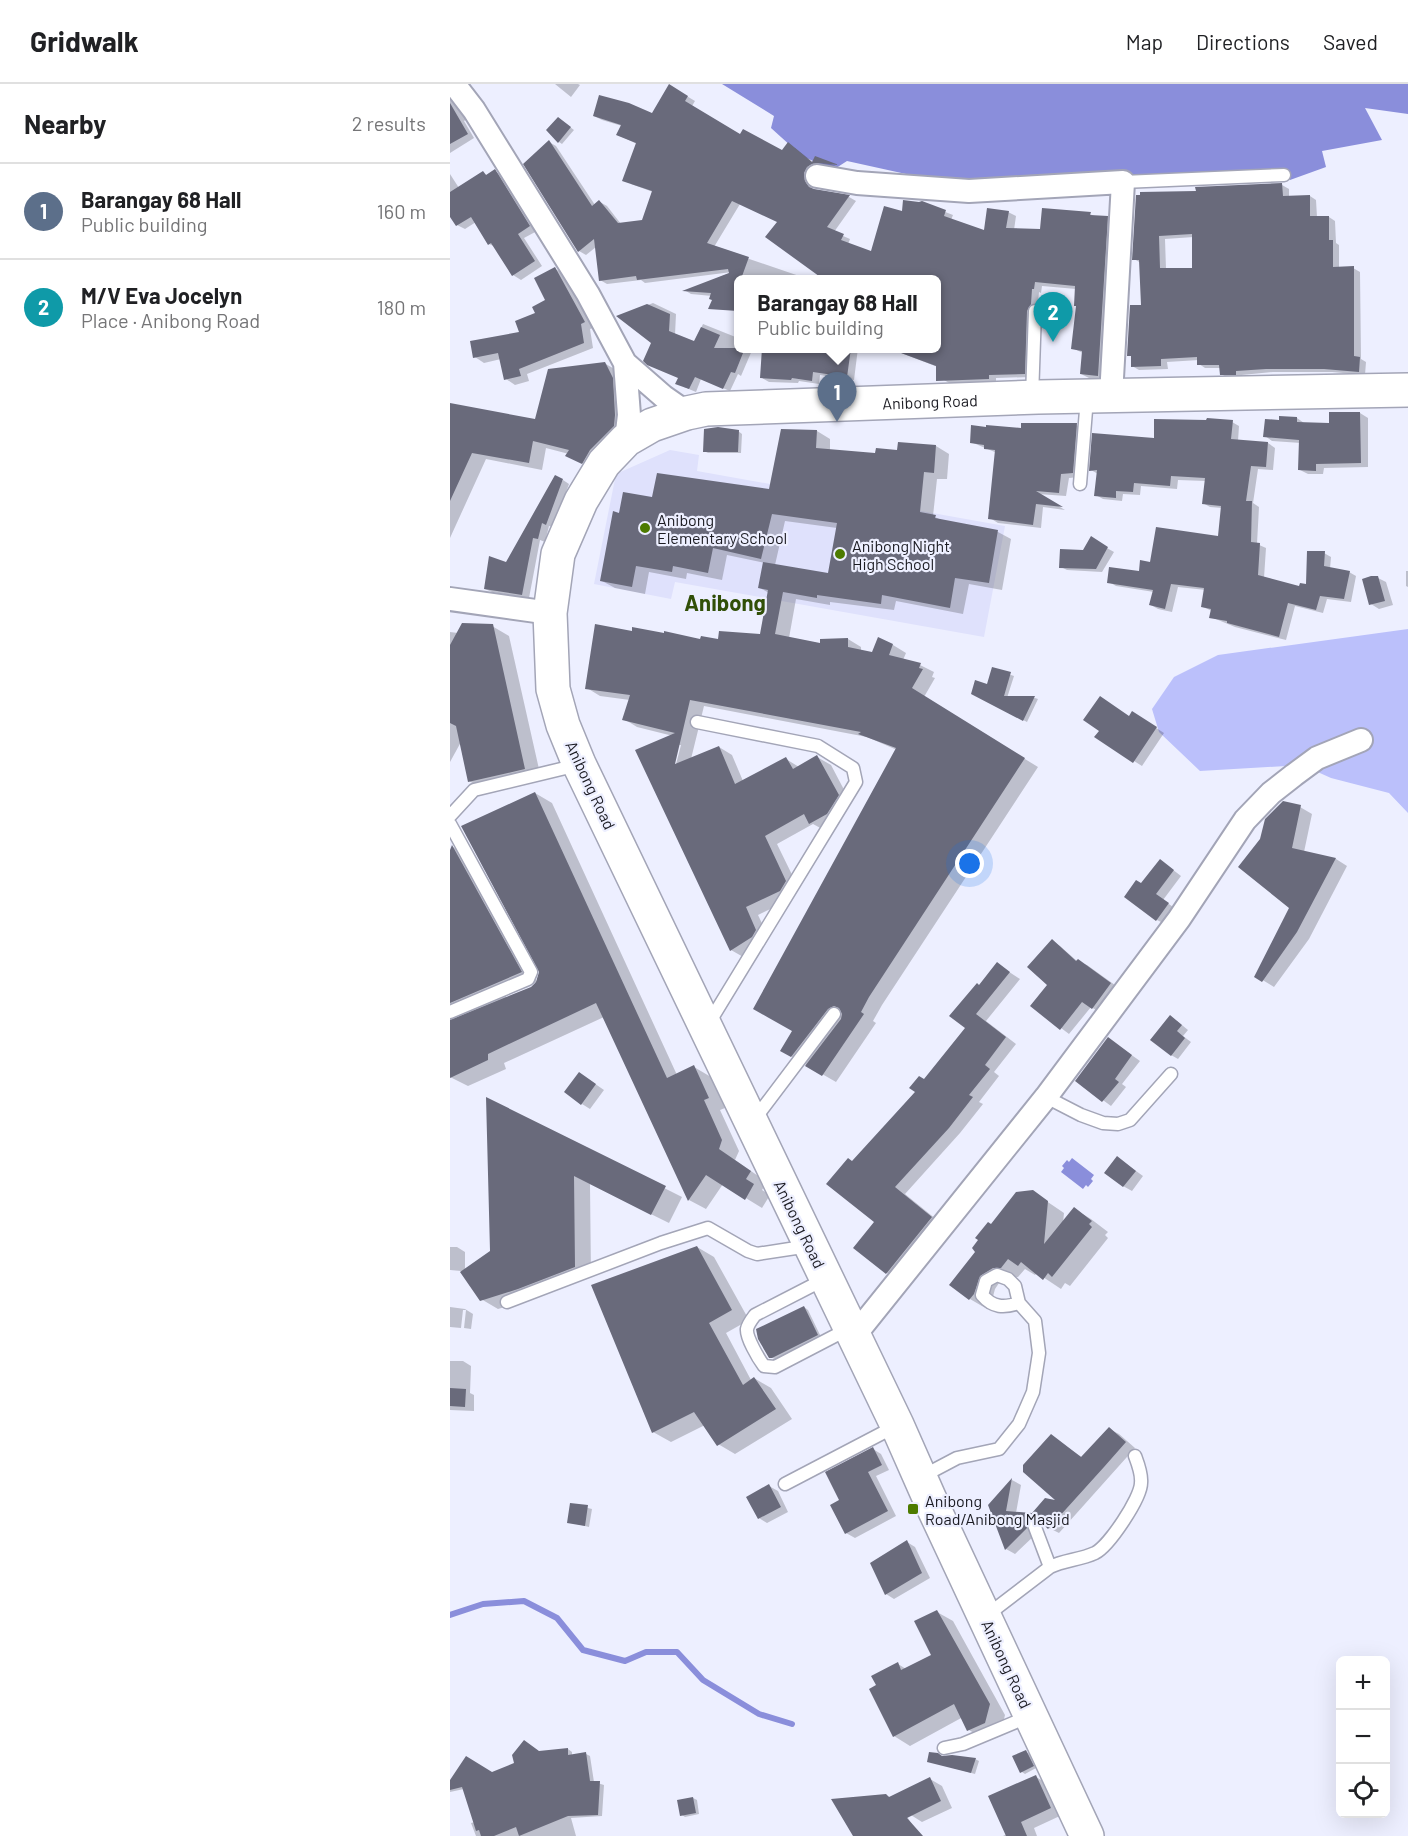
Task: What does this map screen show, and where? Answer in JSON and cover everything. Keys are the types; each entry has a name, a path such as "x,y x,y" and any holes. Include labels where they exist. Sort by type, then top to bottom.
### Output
{"main road":[{"name":"Anibong Road","path":"1087,1836 897,1425 579,764 563,725 553,689 550,613 558,554 581,501 604,464 626,440 652,425 706,409 1032,398 1408,390"}],"street":[{"path":"454,84 474,110 588,294 625,363 664,398 687,413"},
{"path":"817,176 857,183 969,191 1123,182 1099,397"},
{"path":"625,363 629,415 626,440"},
{"path":"450,599 550,613"},
{"path":"852,1332 1047,1097 1179,919 1245,820 1271,793 1317,758 1361,740"}],"lane":[{"path":"1123,182 1284,175"},
{"path":"1032,398 1035,311"},
{"path":"1080,484 1099,397"},
{"path":"697,722 818,746 853,768 856,782 706,1028"},
{"path":"450,816 474,790 579,764"},
{"path":"450,824 531,972 528,979 450,1012"},
{"path":"752,1124 834,1014"},
{"path":"1047,1097 1081,1115 1103,1123 1118,1124 1130,1120 1171,1074"},
{"path":"507,1302 661,1243 708,1228 757,1254 811,1246"},
{"path":"826,1278 754,1315 747,1326 747,1333 758,1358 764,1366 775,1367 852,1332"},
{"path":"920,1478 957,1458 999,1449 1019,1424 1033,1392 1039,1353 1035,1321 1019,1303"},
{"path":"785,1484 897,1425"},
{"path":"985,1616 1050,1567 1094,1553 1109,1541 1126,1516 1142,1485 1135,1456"},
{"path":"1033,1522 1050,1567"},
{"path":"944,1748 963,1744 1031,1715"}],"shaded area":[{"path":"722,84 1408,84 1408,114 1365,108 1382,140 1322,151 1326,167 1290,180 1287,169 975,181 906,174 847,161 833,170 802,156 771,128 774,116"},
{"name":"Anibong Night High School","path":"670,450 699,455 697,471 1005,526 984,637 675,582 671,599 594,584 616,474"},
{"path":"1408,629 1408,813 1389,793 1331,778 1302,765 1200,771 1159,732 1152,709 1174,677 1218,655"},
{"path":"1072,1158 1094,1175 1088,1187 1086,1185 1083,1189 1061,1172 1064,1168 1062,1166"}],"building":[{"path":"669,84 688,96 685,101 740,134 743,129 782,150 788,142 812,162 815,156 839,165 812,164 804,173 805,181 809,187 814,189 850,195 827,227 844,234 841,240 871,251 884,206 902,211 903,200 922,201 946,210 944,216 984,230 987,208 1009,211 1006,228 1040,229 1042,208 1091,212 1090,215 1108,216 1098,376 1080,374 1082,351 1071,349 1076,306 1074,306 1075,286 1035,282 1031,304 1027,311 1025,374 989,375 989,379 936,381 936,366 901,353 941,353 941,275 817,275 765,237 777,222 732,201 707,243 749,257 742,275 734,275 734,311 708,309 712,300 709,299 711,293 682,291 729,273 728,269 637,280 636,276 599,281 594,239 578,252 523,164 549,140 592,206 599,200 618,223 642,220 652,191 622,181 636,143 616,135 621,125 593,116 599,95 629,103 652,113"},
{"path":"450,103 468,134 450,144"},
{"path":"558,117 571,127 558,143 546,130"},
{"path":"495,169 530,226 518,234 535,261 512,276 491,243 488,245 471,217 456,226 450,217 450,192 483,171 486,175"},
{"path":"1282,183 1283,196 1310,195 1310,216 1329,216 1329,240 1333,240 1333,267 1354,266 1354,356 1360,357 1359,372 1324,369 1266,369 1236,371 1236,375 1220,375 1219,365 1197,365 1197,357 1161,359 1161,366 1131,367 1131,356 1127,356 1130,305 1141,305 1139,260 1132,260 1136,195 1140,195 1140,192 1196,191 1195,187","holes":["1192,234 1192,268 1160,268 1159,236"]},
{"path":"555,267 585,322 581,324 584,343 519,369 521,376 504,380 498,353 473,358 470,341 519,332 515,321 535,313 532,307 545,300 534,278"},
{"path":"647,304 670,314 669,331 694,341 701,327 720,335 714,348 734,348 734,353 743,353 735,373 731,372 723,389 695,377 689,389 675,384 678,378 647,365 643,361 651,343 616,316"},
{"path":"762,353 850,353 847,377 813,372 812,381 792,378 791,380 760,378"},
{"path":"605,362 613,378 614,426 590,450 582,464 565,456 569,450 533,441 529,463 472,453 450,501 450,403 535,419 548,369"},
{"path":"1329,412 1360,412 1361,463 1316,464 1316,471 1298,470 1299,440 1263,437 1265,419 1279,420 1279,416 1297,417 1297,422 1329,423"},
{"path":"1207,418 1233,420 1231,439 1268,442 1266,467 1251,466 1246,501 1252,501 1251,542 1260,543 1258,575 1299,586 1300,583 1306,584 1307,551 1325,551 1324,566 1350,571 1344,599 1320,596 1316,610 1288,603 1279,637 1227,623 1227,621 1209,618 1211,609 1201,607 1204,588 1171,584 1165,609 1149,605 1153,590 1107,583 1109,567 1139,571 1140,560 1150,562 1156,527 1218,536 1221,506 1202,504 1205,478 1171,476 1170,486 1134,483 1133,492 1116,491 1116,498 1094,496 1097,470 1089,471 1092,433 1154,438 1154,419 1206,420"},
{"path":"1021,423 1077,423 1073,473 1061,474 1059,493 1036,491 1063,507 1036,504 1033,525 988,519 995,450 984,449 984,445 970,443 971,425 1021,428"},
{"path":"718,427 739,430 738,452 703,452 704,429"},
{"path":"781,429 817,430 816,448 875,453 876,448 897,450 898,442 936,445 934,473 924,472 920,512 936,515 935,518 998,530 989,583 955,578 950,608 882,595 881,604 817,595 817,598 783,592 775,634 820,643 820,639 848,638 848,647 872,652 878,637 893,644 889,655 921,663 919,668 923,669 912,688 1025,758 869,997 861,1012 864,1014 822,1076 805,1066 841,1019 842,1014 839,1008 834,1006 828,1009 791,1057 780,1051 792,1031 753,1009 896,748 858,734 861,732 690,700 675,764 719,746 735,784 786,757 793,769 817,755 839,795 827,814 809,824 804,814 765,836 786,881 780,891 746,907 756,930 752,937 730,951 635,750 675,733 622,720 630,695 585,689 595,624 632,631 632,627 664,633 664,631 700,639 701,636 718,639 719,631 760,634 768,590 758,588 763,562 828,573 837,523 772,514 761,559 713,548 708,573 673,566 672,572 636,566 632,587 600,581 613,511 619,513 623,492 652,497 657,473 769,489"},
{"path":"555,475 563,479 546,525 542,523 538,539 533,538 522,595 484,589 489,556 506,562"},
{"path":"1091,536 1108,547 1096,569 1059,568 1060,549 1083,550"},
{"path":"1378,576 1385,601 1369,605 1362,579"},
{"path":"462,623 493,624 525,769 468,782 456,726 450,723 450,645"},
{"path":"992,667 1011,672 1004,696 1035,696 1023,721 971,694 975,680 987,684"},
{"path":"1100,696 1129,716 1132,711 1157,727 1133,763 1094,737 1099,731 1083,720"},
{"path":"535,792 667,1078 694,1065 709,1098 704,1100 722,1140 719,1149 751,1171 746,1179 754,1184 745,1200 706,1175 688,1201 596,1003 488,1054 488,1060 450,1078 450,1020 531,987 536,982 539,972 461,826"},
{"path":"1283,801 1301,805 1292,848 1336,858 1297,932 1262,982 1254,977 1289,908 1238,867 1260,839 1265,819"},
{"path":"452,845 522,972 450,1003 450,850"},
{"path":"1160,859 1174,870 1156,894 1169,903 1156,921 1124,897 1136,880 1141,883"},
{"path":"1052,939 1076,961 1078,959 1111,983 1092,1009 1082,1002 1060,1030 1030,1006 1047,985 1027,967"},
{"path":"997,962 1010,972 976,1014 1006,1037 985,1065 990,1069 969,1095 973,1097 949,1128 895,1187 932,1217 886,1274 853,1248 874,1222 826,1184 848,1158 852,1161 915,1092 909,1088 919,1076 924,1079 965,1028 949,1016 977,983 979,985"},
{"path":"1170,1015 1182,1025 1177,1031 1185,1038 1171,1056 1150,1040"},
{"path":"1108,1037 1132,1055 1115,1079 1119,1082 1102,1102 1075,1081"},
{"path":"579,1072 596,1084 581,1105 564,1092"},
{"path":"486,1097 666,1186 651,1215 574,1176 575,1267 480,1301 460,1272 490,1251"},
{"path":"1117,1156 1136,1171 1123,1187 1104,1173"},
{"path":"1033,1190 1048,1201 1044,1244 1074,1207 1092,1221 1089,1224 1092,1227 1052,1277 1048,1273 1043,1280 1021,1262 1018,1266 1008,1259 1001,1268 993,1268 980,1276 974,1294 969,1300 949,1285 975,1252 972,1248 978,1240 975,1238 988,1222 991,1224 1016,1192"},
{"path":"697,1246 732,1310 709,1323 743,1385 754,1377 776,1409 717,1446 694,1412 652,1433 591,1285"},
{"path":"804,1306 818,1335 769,1358 758,1339 756,1329"},
{"path":"450,1388 466,1389 465,1407 450,1406"},
{"path":"1109,1427 1126,1442 1048,1529 1038,1515 1030,1515 1025,1520 1027,1528 1005,1550 988,1505 1012,1478 1006,1511 1032,1513 1045,1498 1055,1500 1023,1472 1023,1465 1051,1434 1081,1457"},
{"path":"873,1447 882,1465 868,1472 888,1511 845,1534 830,1505 839,1500 825,1472"},
{"path":"769,1484 781,1507 758,1519 746,1497"},
{"path":"570,1503 588,1505 585,1526 567,1523"},
{"path":"907,1540 922,1573 885,1595 870,1563"},
{"path":"937,1610 990,1704 985,1723 967,1731 954,1704 893,1737 869,1689 876,1685 871,1676 898,1662 901,1670 931,1655 914,1621"},
{"path":"524,1740 539,1751 568,1748 568,1755 586,1752 590,1781 600,1781 598,1815 568,1816 519,1836 516,1827 494,1836 481,1836 479,1830 476,1831 462,1787 450,1790 450,1780 466,1756 492,1772 514,1763 512,1755"},
{"path":"1026,1750 1034,1766 1020,1773 1012,1756"},
{"path":"929,1752 942,1756 976,1758 971,1773 927,1762"},
{"path":"1036,1775 1051,1808 1021,1822 1027,1836 1006,1836 988,1796"},
{"path":"930,1777 941,1801 907,1818 923,1836 853,1836 831,1799 886,1794 889,1797"},
{"path":"693,1797 696,1813 680,1816 677,1800"}],"waterway":[{"path":"450,1615 483,1604 524,1601 557,1618 583,1650 625,1661 646,1652 677,1652 703,1680 759,1714 792,1724"}],"place":[{"name":"M/V Eva Jocelyn","path":"1053,342"},
{"name":"Barangay 68 Hall","path":"837,422"},
{"name":"Anibong Elementary School","path":"645,528"},
{"name":"Anibong Night High School","path":"840,554"},
{"name":"Anibong Road/Anibong Masjid","path":"913,1509"}],"district":[{"name":"Anibong","path":"725,602"}]}
